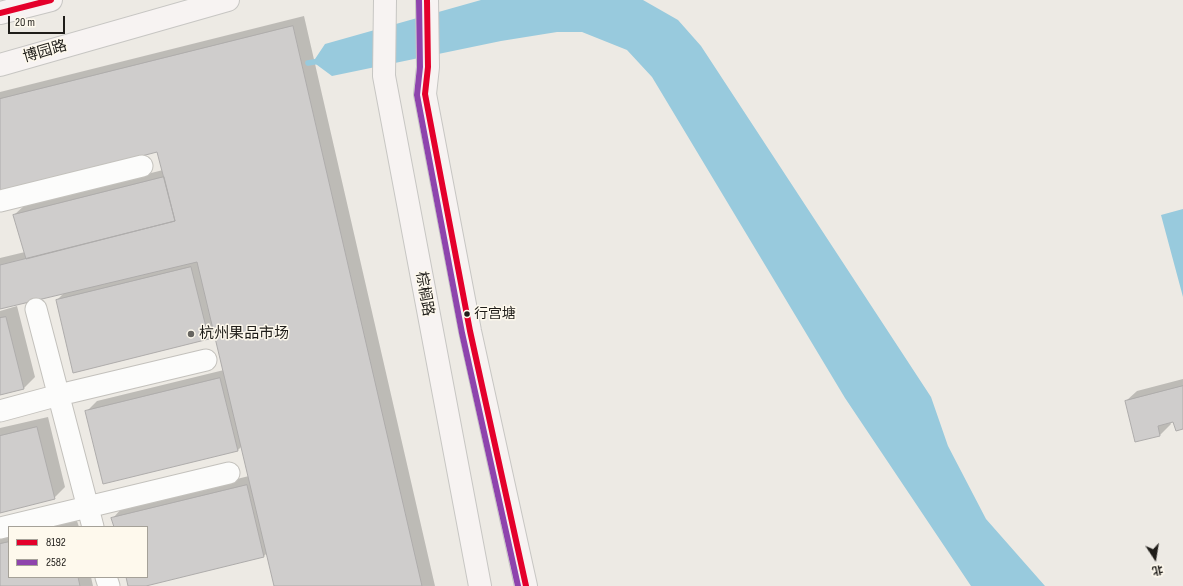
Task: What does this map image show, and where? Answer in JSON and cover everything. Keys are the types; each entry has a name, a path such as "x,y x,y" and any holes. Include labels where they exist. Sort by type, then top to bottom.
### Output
{"main road":[{"path":"0,13 51,0"},
{"name":"博园路","path":"0,64 228,0"},
{"path":"427,0 428,67 425,94 470,331 526,586"},
{"name":"棕榈路","path":"385,3 384,76 480,586"}],"street":[{"path":"0,201 142,166"},
{"path":"36,309 91,518"},
{"path":"0,412 59,395 206,360"},
{"path":"18,526 91,518 229,473"}],"water":[{"path":"481,0 643,0 678,20 701,46 931,397 948,446 986,519 1045,586 971,586 845,398 652,77 627,50 582,32 557,32 501,41 332,76 313,62 325,44"},
{"path":"1183,209 1183,297 1161,215"}],"building":[{"path":"293,26 422,586 274,586 197,262 0,309 0,265 175,221 157,152 31,185 37,203 0,211 0,99"},
{"path":"164,177 175,221 26,259 13,215"},
{"path":"191,267 209,339 73,373 56,300"},
{"path":"6,317 24,389 0,395 0,318"},
{"path":"220,378 238,451 103,484 85,411"},
{"path":"1183,386 1183,429 1176,431 1173,422 1158,426 1160,436 1135,442 1125,401"},
{"path":"37,427 55,499 0,513 0,436"},
{"path":"247,485 264,557 146,586 128,586 126,578 148,578 148,526 114,526 111,518"},
{"path":"8,542 8,578 78,578 80,586 0,586 0,544"}],"waterway":[{"path":"308,63 320,61"}],"transit line":[{"name":"8192","path":"0,13 51,0"},
{"name":"2582","path":"419,0 420,67 417,95 462,333 518,586"},
{"name":"8192","path":"427,0 428,67 425,94 470,331 526,586"}],"place":[{"name":"行宫塘","path":"467,314"},
{"name":"杭州果品市场","path":"191,334"}]}
